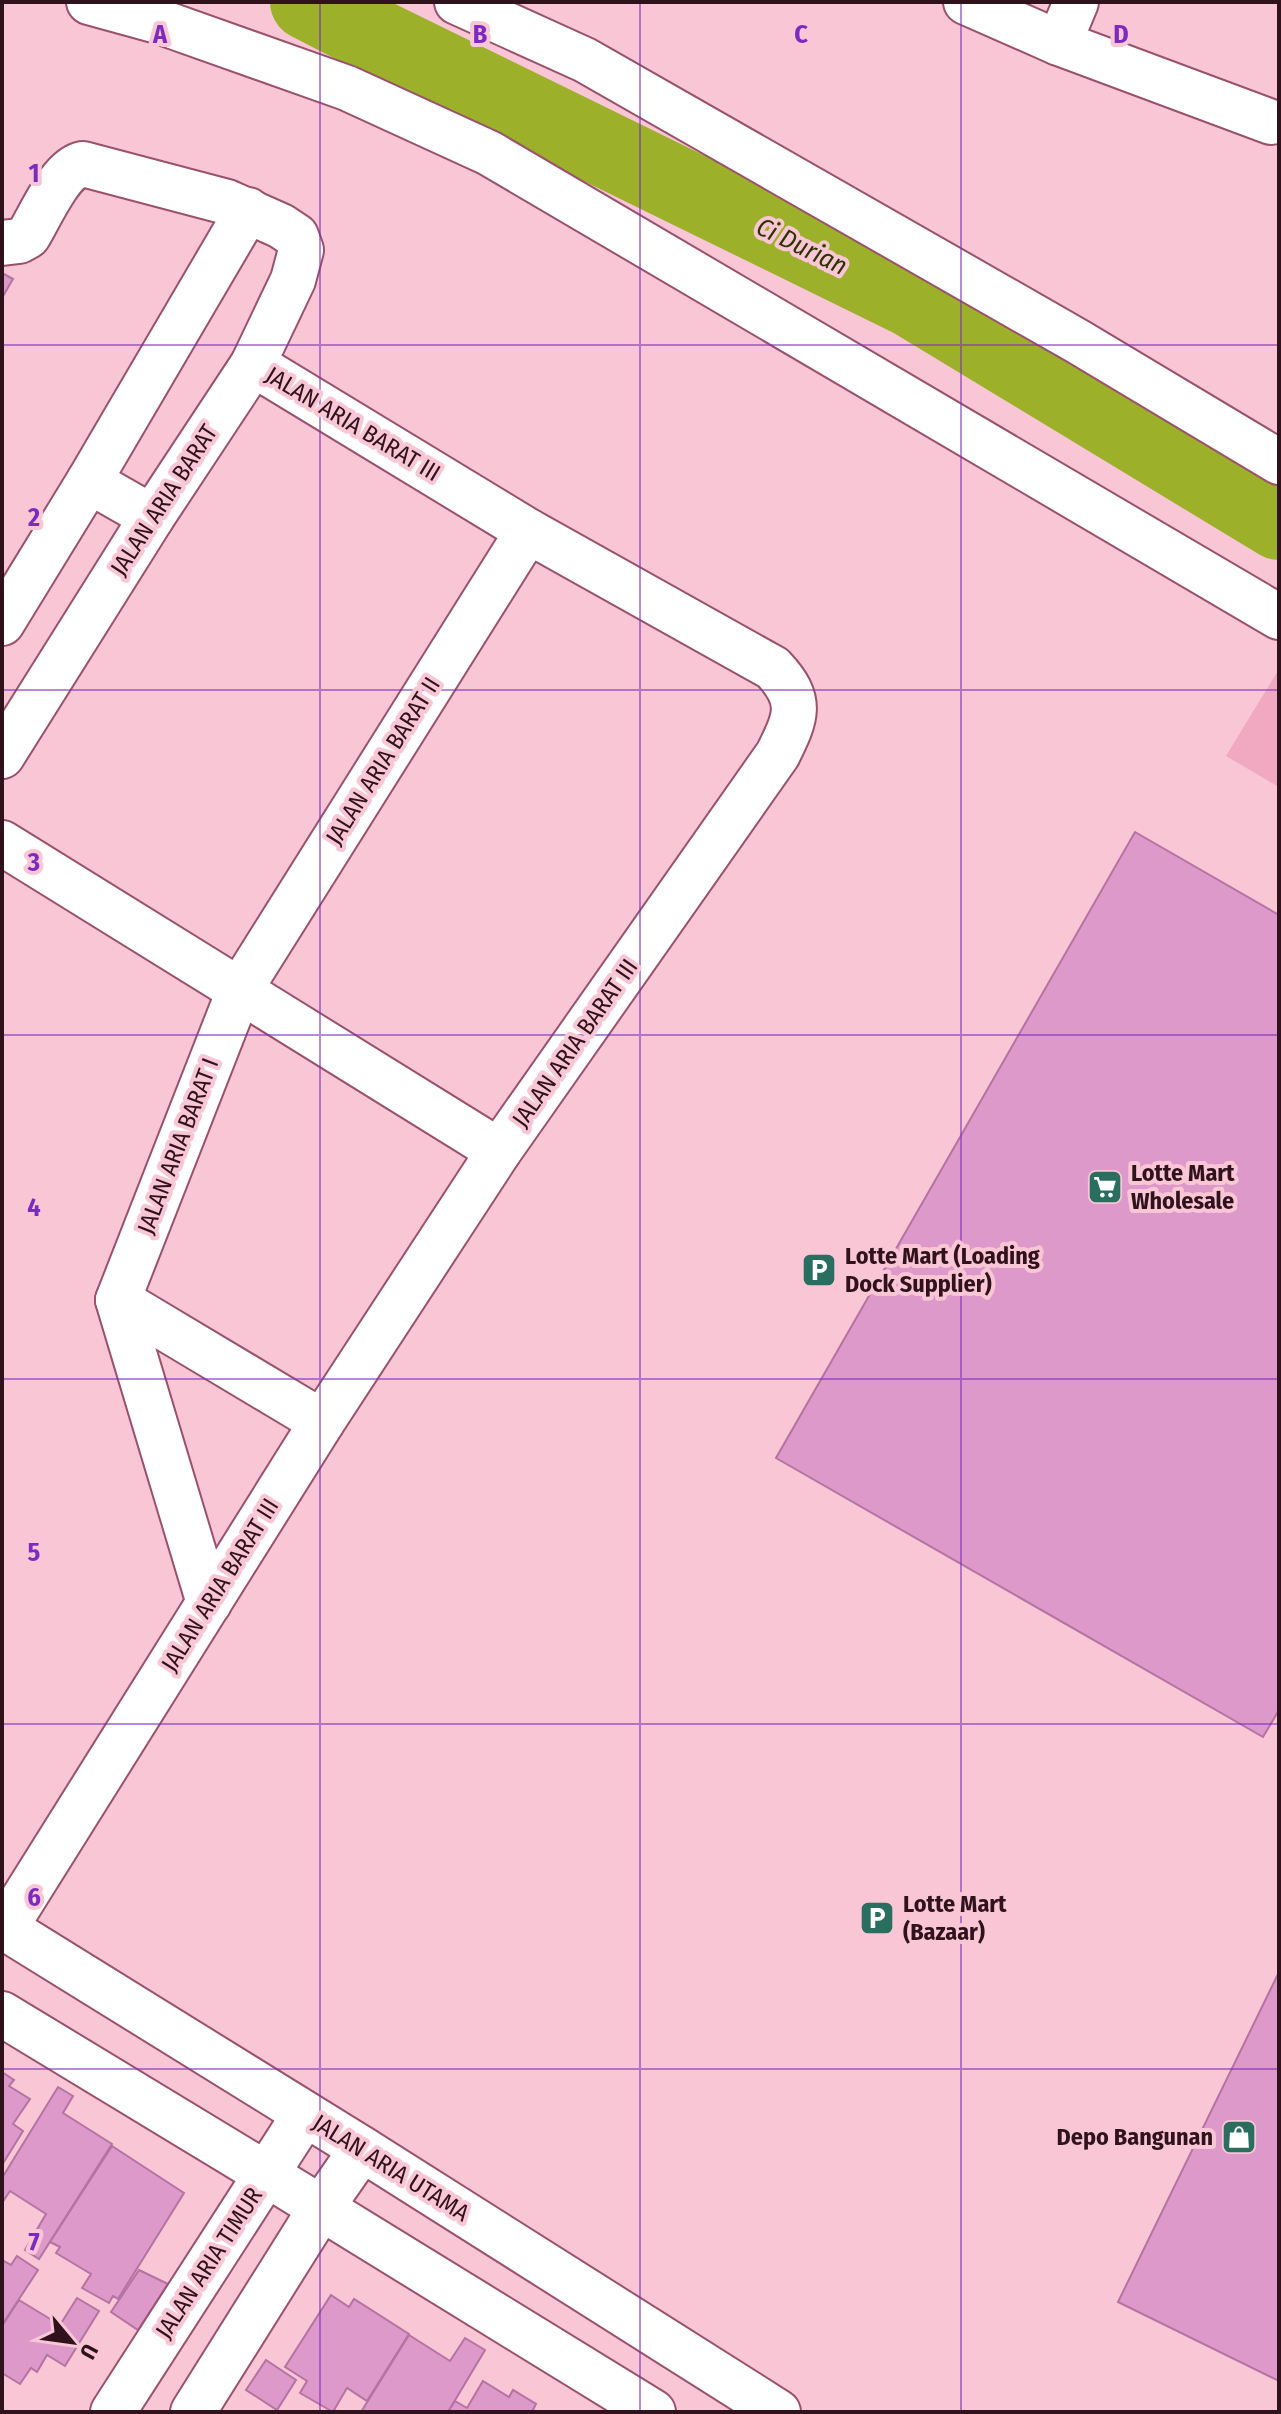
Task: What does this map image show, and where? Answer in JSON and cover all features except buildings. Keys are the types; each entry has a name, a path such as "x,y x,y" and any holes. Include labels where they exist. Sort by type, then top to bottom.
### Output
{"street":[{"path":"89,2 158,21 347,88 489,153 1279,617"},
{"path":"457,2 585,60 1077,341 1279,462"},
{"path":"966,2 1059,43 1271,122"},
{"path":"1059,43 1076,2"},
{"path":"2,243 19,241 28,236 63,178 76,165 83,164 248,210 2,623"},
{"name":"JALAN ARIA BARAT","path":"2,756 152,517 253,364 293,280 301,250 296,236 248,210"},
{"name":"JALAN ARIA BARAT III","path":"3,1927 322,1422 499,1151 778,754 794,723 795,702 788,684 773,668 528,531 253,364"},
{"path":"89,481 152,517"},
{"name":"JALAN ARIA BARAT II","path":"239,991 528,531"},
{"path":"2,843 499,1151"},
{"name":"JALAN ARIA BARAT I","path":"118,1300 239,991"},
{"path":"118,1300 322,1422"},
{"path":"118,1300 209,1603"},
{"name":"JALAN ARIA UTAMA","path":"3,1927 778,2412"},
{"path":"2,2014 653,2412"},
{"name":"JALAN ARIA TIMUR","path":"113,2412 305,2114"},
{"path":"193,2412 321,2208 362,2149"}],"shaded area":[{"path":"1279,669 1279,787 1226,756"}],"waterway":[{"name":"Ci Durian","path":"308,2 911,299 1279,522"}],"place":[{"name":"Lotte Mart Wholesale","path":"1105,1187"},
{"name":"Lotte Mart (Loading Dock Supplier)","path":"819,1270"},
{"name":"Lotte Mart (Bazaar)","path":"877,1918"},
{"name":"Depo Bangunan","path":"1239,2137"}]}
